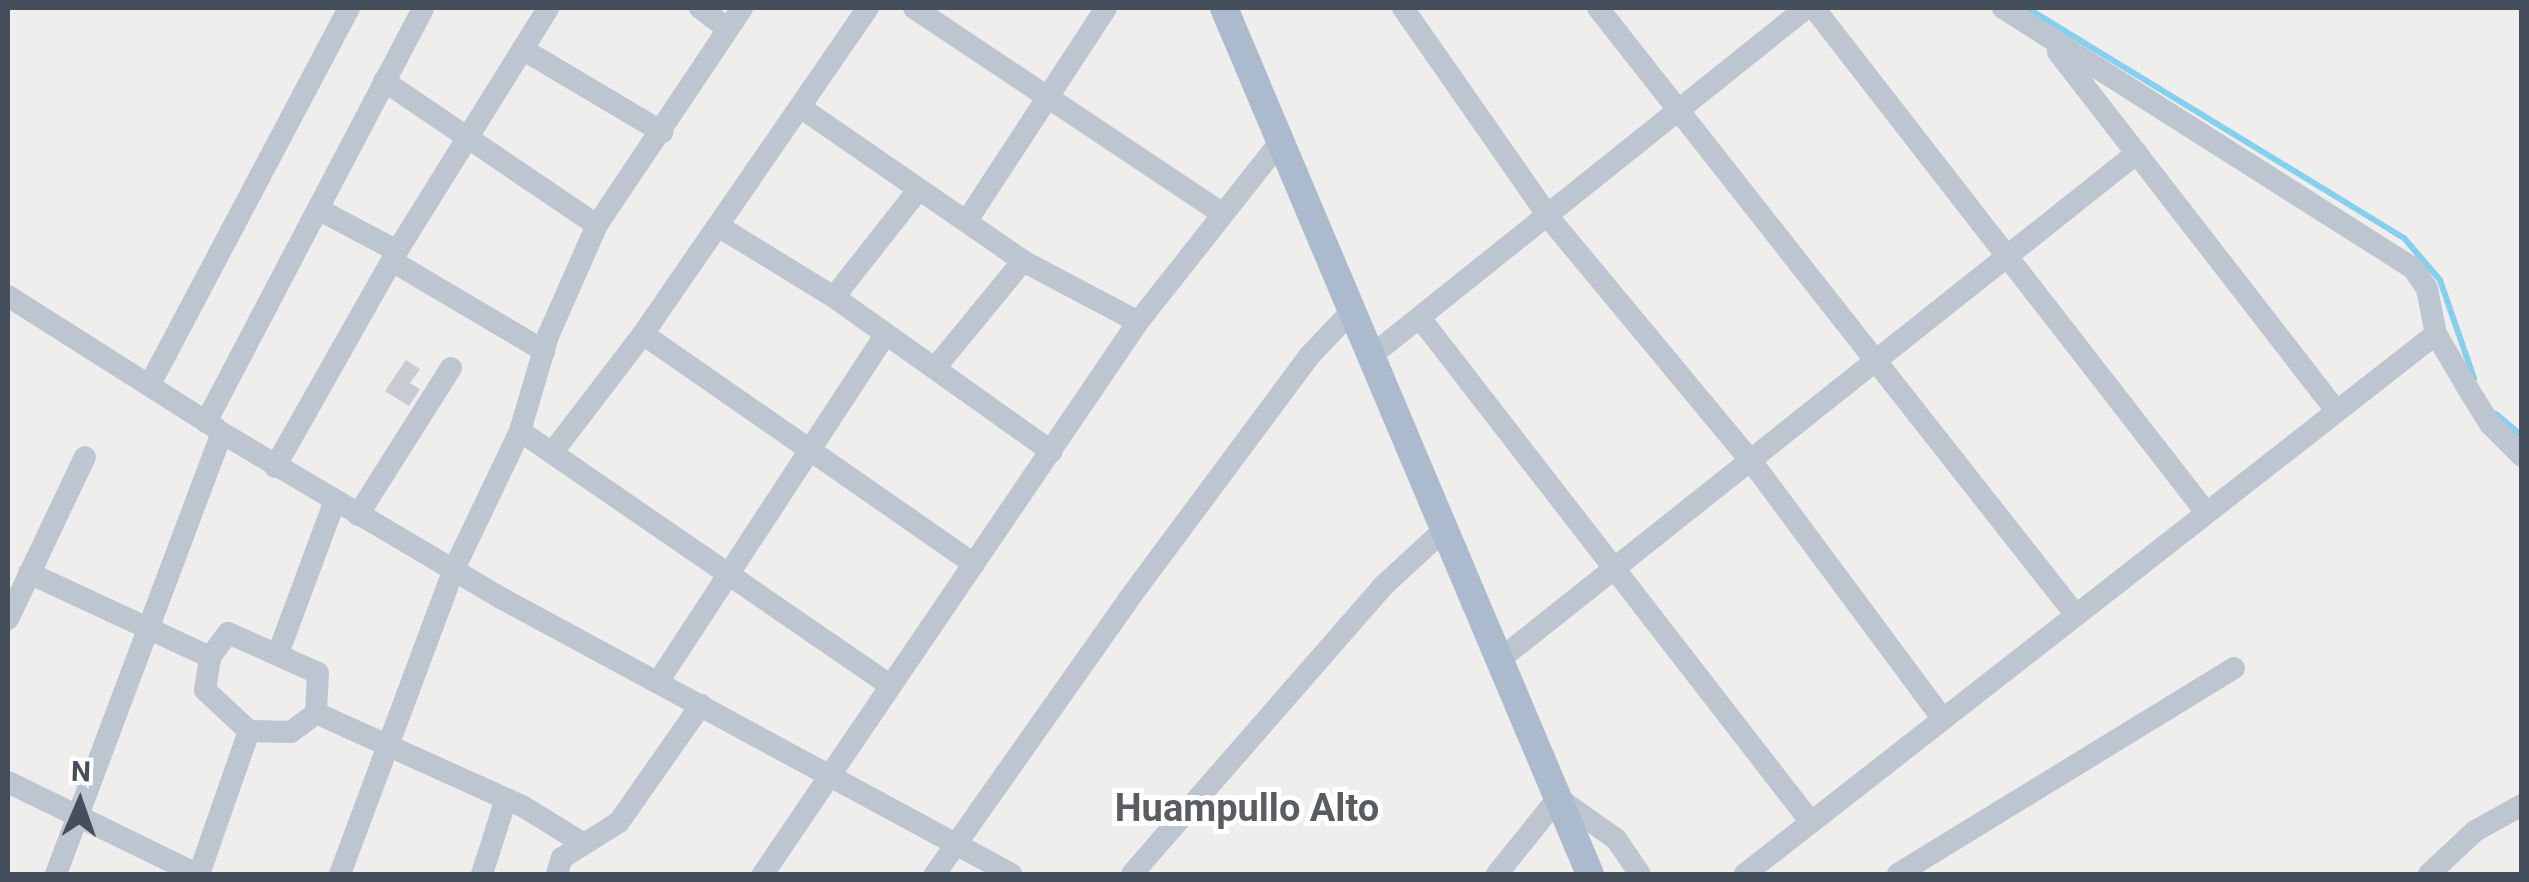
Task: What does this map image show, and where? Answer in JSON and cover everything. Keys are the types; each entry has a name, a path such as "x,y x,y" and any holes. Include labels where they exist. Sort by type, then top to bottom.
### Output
{"main road":[{"path":"1228,8 1590,874"}],"street":[{"path":"150,384 349,8"},
{"path":"56,874 146,630 214,428 318,209 423,8"},
{"path":"275,466 394,256 548,8"},
{"path":"700,8 727,28"},
{"path":"340,874 454,569 520,431 544,351 596,225 742,8"},
{"path":"552,453 642,334 868,8"},
{"path":"914,8 1221,213"},
{"path":"968,219 1044,97 1106,8"},
{"path":"1403,8 1550,218 1752,462 1942,718"},
{"path":"1598,8 1677,114 1880,364 2075,614"},
{"path":"1371,356 1550,218 1806,8"},
{"path":"1814,8 2205,512"},
{"path":"2003,8 2051,43 2399,258 2427,288 2436,334 2490,424 2522,456"},
{"path":"2051,43 2335,409"},
{"path":"524,50 662,132"},
{"path":"384,81 596,225"},
{"path":"800,107 968,219 1023,261 1138,322"},
{"path":"763,874 1138,322 1281,141"},
{"path":"1499,660 1880,364 2137,153"},
{"path":"834,297 919,189"},
{"path":"318,209 544,351"},
{"path":"718,226 834,297 1052,452"},
{"path":"935,368 1023,261"},
{"path":"8,296 334,503 1011,874"},
{"path":"935,874 1298,370 1352,311"},
{"path":"1420,318 1810,821"},
{"path":"642,334 974,564"},
{"path":"658,682 886,334"},
{"path":"1745,874 2335,409 2436,334"},
{"path":"358,515 451,368"},
{"path":"520,431 892,686"},
{"path":"8,618 85,458"},
{"path":"279,650 334,503"},
{"path":"1132,874 1382,587 1446,528"},
{"path":"29,573 210,657"},
{"path":"228,633 279,650 321,676 316,713 291,732 249,730 208,695 210,657 228,633"},
{"path":"1898,874 2234,668"},
{"path":"557,874 562,858 619,822 701,705"},
{"path":"316,713 389,750 506,799 584,844"},
{"path":"8,782 198,874 249,730"},
{"path":"1498,874 1558,798 1616,839 1640,874"},
{"path":"482,874 506,799"},
{"path":"2429,874 2474,832 2522,804"}],"building":[{"path":"406,360 420,369 410,383 420,389 409,406 385,391"}],"waterway":[{"path":"2027,8 2404,238 2440,280 2474,378"},
{"path":"2496,414 2522,436"}],"district":[{"name":"Huampullo Alto","path":"1247,809"}]}
